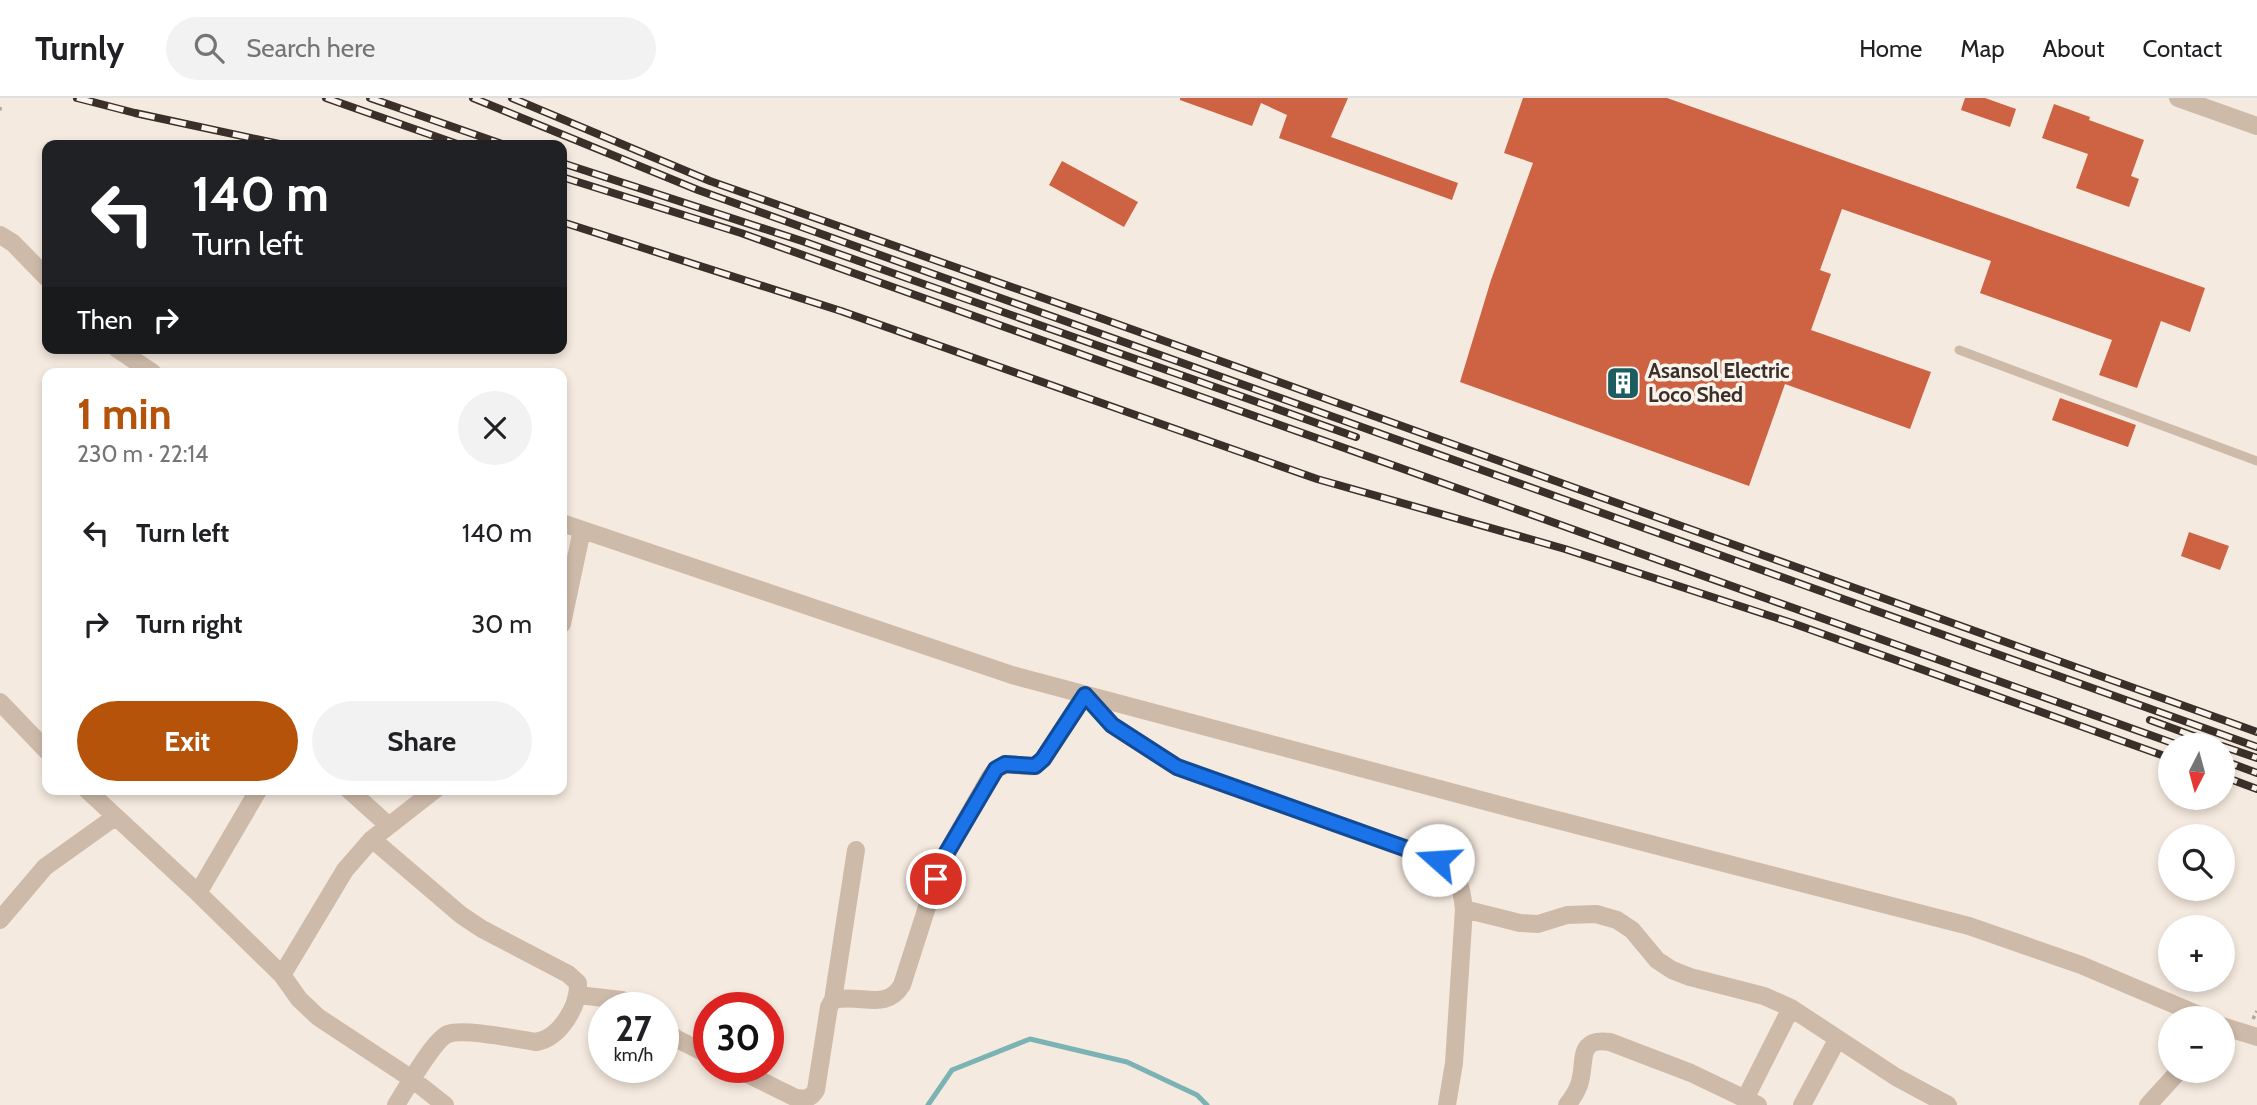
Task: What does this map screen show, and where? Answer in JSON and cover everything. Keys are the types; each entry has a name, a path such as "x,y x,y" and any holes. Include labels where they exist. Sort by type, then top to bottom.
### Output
{"street":[{"path":"2178,98 2257,126"},
{"path":"0,235 13,243 42,273"},
{"path":"125,354 146,368"},
{"path":"567,525 1012,675 1521,811 1931,915 2081,965 2178,1006"},
{"path":"567,600 582,530"},
{"path":"1085,695 1112,725 1177,767 1438,860 1453,872 1461,884 1464,909 1454,1063 1447,1105"},
{"path":"833,1000 884,1000 895,996 902,985 946,854 990,777 996,769 1005,764 1035,766 1043,759 1085,695"},
{"path":"0,702 42,746"},
{"path":"92,795 198,892 282,975 299,999 318,1017 412,1079 445,1105"},
{"path":"198,892 255,795"},
{"path":"355,795 388,825"},
{"path":"282,975 332,888 372,839 428,795"},
{"path":"0,920 45,867 115,817"},
{"path":"372,839 481,929 568,974 578,983 579,995 557,1032 546,1040 536,1042 460,1032 446,1034 436,1043 396,1105"},
{"path":"766,1083 796,1098 805,1099 812,1096 816,1090 856,850"},
{"path":"1464,909 1520,923 1538,924 1567,915 1596,914 1617,920 1632,930 1657,960 1672,970 1764,996 1791,1009 1921,1092 1948,1105"},
{"path":"579,995 588,996"},
{"path":"1567,1105 1580,1083 1585,1051 1590,1043 1599,1040 1691,1073 1752,1102 1791,1009"},
{"path":"2235,1030 2257,1037"},
{"path":"1802,1105 1837,1040"},
{"path":"2148,1105 2168,1083"}],"lane":[{"path":"1959,350 2257,461"}],"building":[{"path":"1180,98 1348,98 1331,137 1458,183 1452,200 1279,138 1287,115 1261,103 1252,126"},
{"path":"1523,98 1667,98 2205,288 2190,332 2161,321 2137,388 2099,375 2112,340 1980,293 1991,261 1842,209 1820,270 1831,274 1811,330 1931,372 1910,429 1785,384 1749,486 1460,382 1491,280 1533,163 1504,153"},
{"path":"1965,98 1985,98 2016,109 2010,127 1961,110"},
{"path":"2054,104 2144,140 2131,176 2139,179 2129,207 2076,188 2088,154 2042,138"},
{"path":"1062,161 1138,202 1124,227 1049,185"},
{"path":"2060,398 2136,425 2128,447 2052,420"},
{"path":"2189,532 2229,546 2220,570 2181,556"}],"waterway":[{"path":"928,1105 952,1070 1030,1039 1127,1062 1197,1095 1207,1105"}],"railway":[{"path":"77,98 261,140"},
{"path":"326,98 446,140"},
{"path":"370,98 491,140"},
{"path":"473,98 698,190 2257,747"},
{"path":"512,98 710,181 2257,732"},
{"path":"567,165 805,242 1356,437"},
{"path":"567,179 741,233 2158,738"},
{"path":"567,224 841,311 1317,479 1565,549 1792,623 2158,754"},
{"path":"2150,720 2186,733"},
{"path":"2235,750 2257,758"},
{"path":"2235,765 2257,773"},
{"path":"2235,781 2257,789"}],"place":[{"name":"Asansol Electric Loco Shed","path":"1623,383"}],"route":[{"path":"936,879 946,854 996,769 1005,764 1035,766 1043,759 1085,695 1112,725 1177,767 1438,860"}]}
